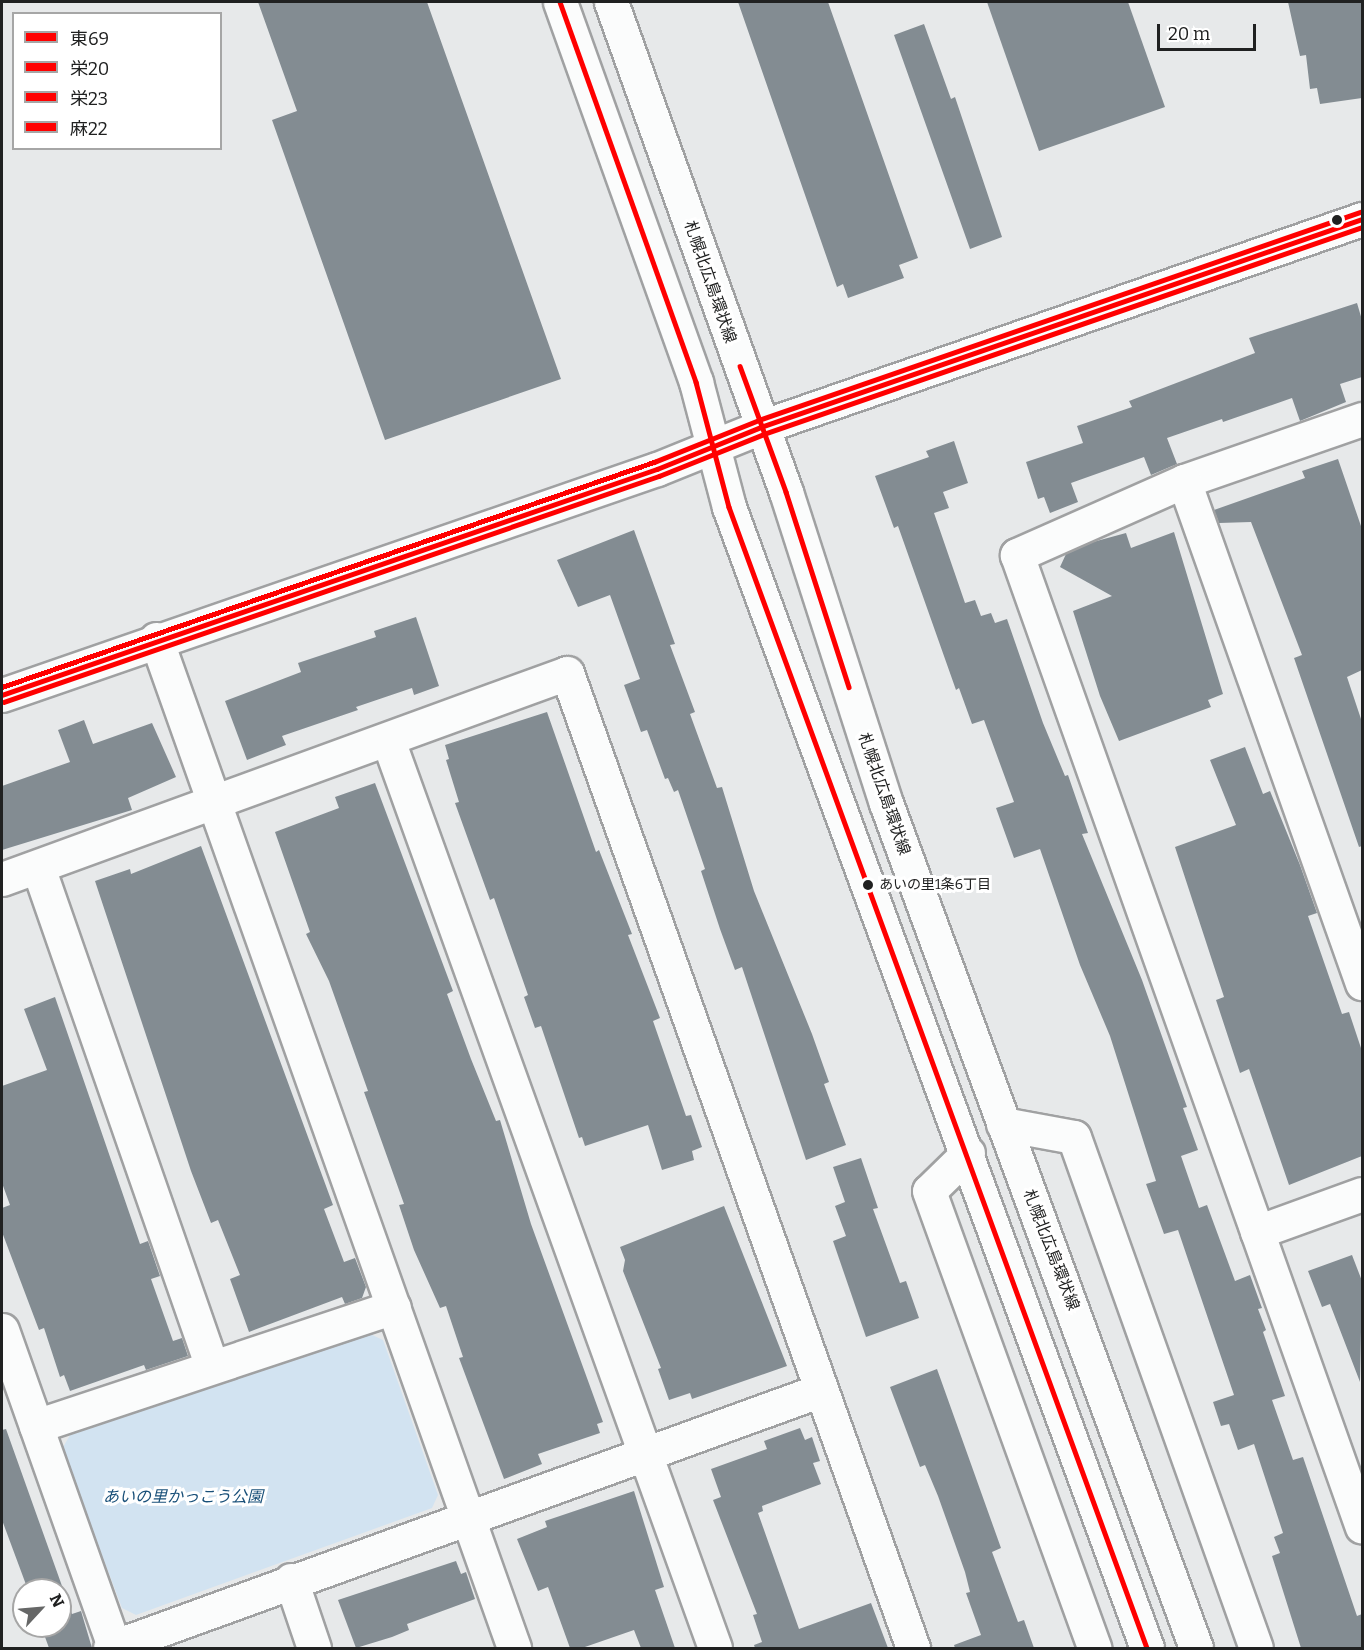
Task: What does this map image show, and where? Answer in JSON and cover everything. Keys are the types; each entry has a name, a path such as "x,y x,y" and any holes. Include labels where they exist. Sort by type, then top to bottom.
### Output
{"street":[{"path":"560,2 716,446 729,507 968,1153 1147,1648"},
{"name":"札幌北広島環状線","path":"611,2 786,492 886,803 1131,1465 1196,1648"},
{"path":"2,695 156,639 716,446 761,427 1362,219"},
{"path":"1361,424 1184,481 1017,555 1362,1527"},
{"path":"1184,481 1362,983"},
{"path":"156,639 217,804 514,1648"},
{"path":"2,879 217,804 567,674 913,1648"},
{"path":"388,740 715,1648"},
{"path":"38,867 212,1367"},
{"path":"1003,1124 1074,1137 1256,1648"},
{"path":"968,1153 929,1191 1094,1648"},
{"path":"1257,1232 1362,1194"},
{"path":"36,1426 394,1307"},
{"path":"2,1330 112,1646 821,1390"},
{"path":"291,1580 314,1648"}],"green space":[{"name":"あいの里かっこう公園","path":"370,1334 383,1340 438,1495 432,1508 136,1615 122,1608 62,1449 70,1435"}],"building":[{"path":"258,2 427,2 561,379 385,440 272,120 297,111"},
{"path":"738,2 828,2 918,258 899,265 904,278 848,298 843,284 837,287"},
{"path":"987,2 1128,2 1165,107 1039,151"},
{"path":"1288,2 1362,2 1362,98 1320,104 1317,88 1310,89 1306,55 1300,56"},
{"path":"924,24 951,99 955,97 1002,237 970,249 894,35"},
{"path":"1357,303 1362,320 1362,377 1340,384 1346,402 1300,421 1292,398 1223,422 1222,419 1167,438 1177,464 1151,475 1144,457 1071,483 1078,502 1050,513 1044,497 1038,499 1026,462 1083,443 1077,426 1132,407 1129,401 1255,353 1249,338"},
{"path":"954,441 968,483 943,492 949,508 934,513 965,603 975,600 981,616 991,613 995,623 1007,619 1043,723 1065,776 1068,775 1088,833 1082,834 1142,980 1187,1107 1183,1108 1198,1150 1181,1156 1199,1208 1207,1205 1235,1281 1250,1275 1262,1308 1258,1309 1266,1330 1263,1332 1285,1396 1272,1400 1293,1460 1303,1457 1357,1616 1362,1614 1362,1648 1301,1648 1272,1556 1280,1553 1274,1537 1283,1533 1254,1444 1238,1450 1229,1424 1221,1426 1213,1402 1234,1395 1178,1230 1164,1234 1146,1184 1156,1181 1110,1036 1080,965 1040,849 1014,858 996,808 1014,802 984,720 972,724 959,688 956,690 898,526 894,528 875,476 929,457 926,451"},
{"path":"1338,459 1362,529 1362,670 1347,677 1362,722 1362,846 1359,847 1294,658 1302,655 1251,522 1219,523 1214,510 1305,478 1302,471"},
{"path":"634,530 675,644 670,645 695,712 690,714 717,788 722,787 754,891 829,1082 824,1084 846,1145 806,1160 742,967 735,970 720,929 701,871 705,869 678,790 674,792 668,778 665,779 647,730 641,732 624,685 640,679 610,595 578,607 557,560"},
{"path":"1174,532 1223,694 1208,700 1211,707 1119,741 1100,696 1073,611 1112,596 1060,567 1066,554 1093,542 1126,533 1131,548"},
{"path":"416,617 439,686 414,695 412,688 356,707 358,710 282,736 286,745 247,760 225,701 301,672 298,663 376,637 374,631"},
{"path":"547,712 596,852 599,850 632,934 628,935 660,1018 653,1021 686,1116 691,1115 702,1147 692,1151 694,1160 662,1170 648,1125 585,1146 582,1137 579,1138 541,1026 535,1028 524,997 528,995 494,898 490,900 455,803 459,802 446,760 449,759 445,745"},
{"path":"84,720 93,744 152,723 176,777 128,798 132,810 2,850 2,786 70,762 58,730"},
{"path":"1245,747 1263,794 1270,791 1300,865 1317,913 1308,916 1342,1014 1349,1012 1362,1051 1362,1156 1289,1185 1249,1069 1240,1073 1216,1000 1224,997 1175,847 1236,825 1210,760"},
{"path":"375,783 453,991 447,994 471,1059 496,1121 500,1120 531,1224 603,1422 597,1424 600,1433 538,1454 542,1464 504,1479 459,1358 463,1357 446,1306 440,1308 414,1250 399,1205 404,1204 364,1092 368,1091 329,981 306,934 310,932 275,832 339,808 335,797"},
{"path":"201,846 333,1205 324,1209 344,1262 355,1258 366,1287 362,1298 345,1304 342,1297 249,1332 230,1279 240,1275 218,1220 211,1223 191,1171 95,881 130,869 131,874"},
{"path":"55,997 140,1244 148,1241 160,1276 151,1279 173,1341 182,1338 188,1356 146,1370 144,1365 70,1391 64,1375 60,1377 44,1328 39,1330 2,1232 2,1208 10,1205 2,1183 2,1086 47,1070 24,1009"},
{"path":"861,1158 878,1208 873,1209 900,1283 906,1281 919,1318 866,1337 833,1241 846,1236 835,1206 845,1202 833,1167"},
{"path":"724,1206 787,1366 692,1399 690,1393 669,1400 658,1369 661,1368 623,1271 625,1260 620,1247"},
{"path":"1352,1255 1362,1281 1360,1382 1330,1304 1322,1307 1308,1271"},
{"path":"937,1369 1001,1548 992,1552 1018,1622 1024,1620 1034,1648 955,1648 954,1645 981,1635 966,1593 970,1592 965,1572 938,1496 925,1465 920,1467 890,1387"},
{"path":"800,1428 805,1440 812,1437 820,1461 813,1463 821,1484 762,1506 763,1511 758,1513 799,1629 871,1603 888,1648 755,1648 754,1645 762,1642 753,1615 757,1614 713,1500 721,1497 711,1469 767,1449 764,1441"},
{"path":"6,1429 59,1578 24,1578 2,1520 2,1430"},
{"path":"634,1491 664,1587 655,1590 675,1648 641,1648 634,1630 582,1648 570,1648 548,1587 538,1591 517,1539 547,1527 545,1521"},
{"path":"456,1561 461,1574 466,1572 475,1599 407,1624 409,1630 392,1637 356,1648 338,1600"},
{"path":"81,1611 92,1648 49,1648 45,1638 72,1638 72,1614"}],"transit line":[{"name":"東69","path":"560,2 696,382 729,507 1147,1648"},
{"name":"麻22","path":"2,687 654,462 759,420 1360,212"},
{"name":"栄20","path":"2,695 657,469 761,427 1362,219"},
{"name":"栄23","path":"4,702 659,476 764,434 1362,227"},
{"name":"東69","path":"740,366 786,492 849,687"}],"place":[{"name":"あいの里1条6丁目","path":"868,885"}]}
